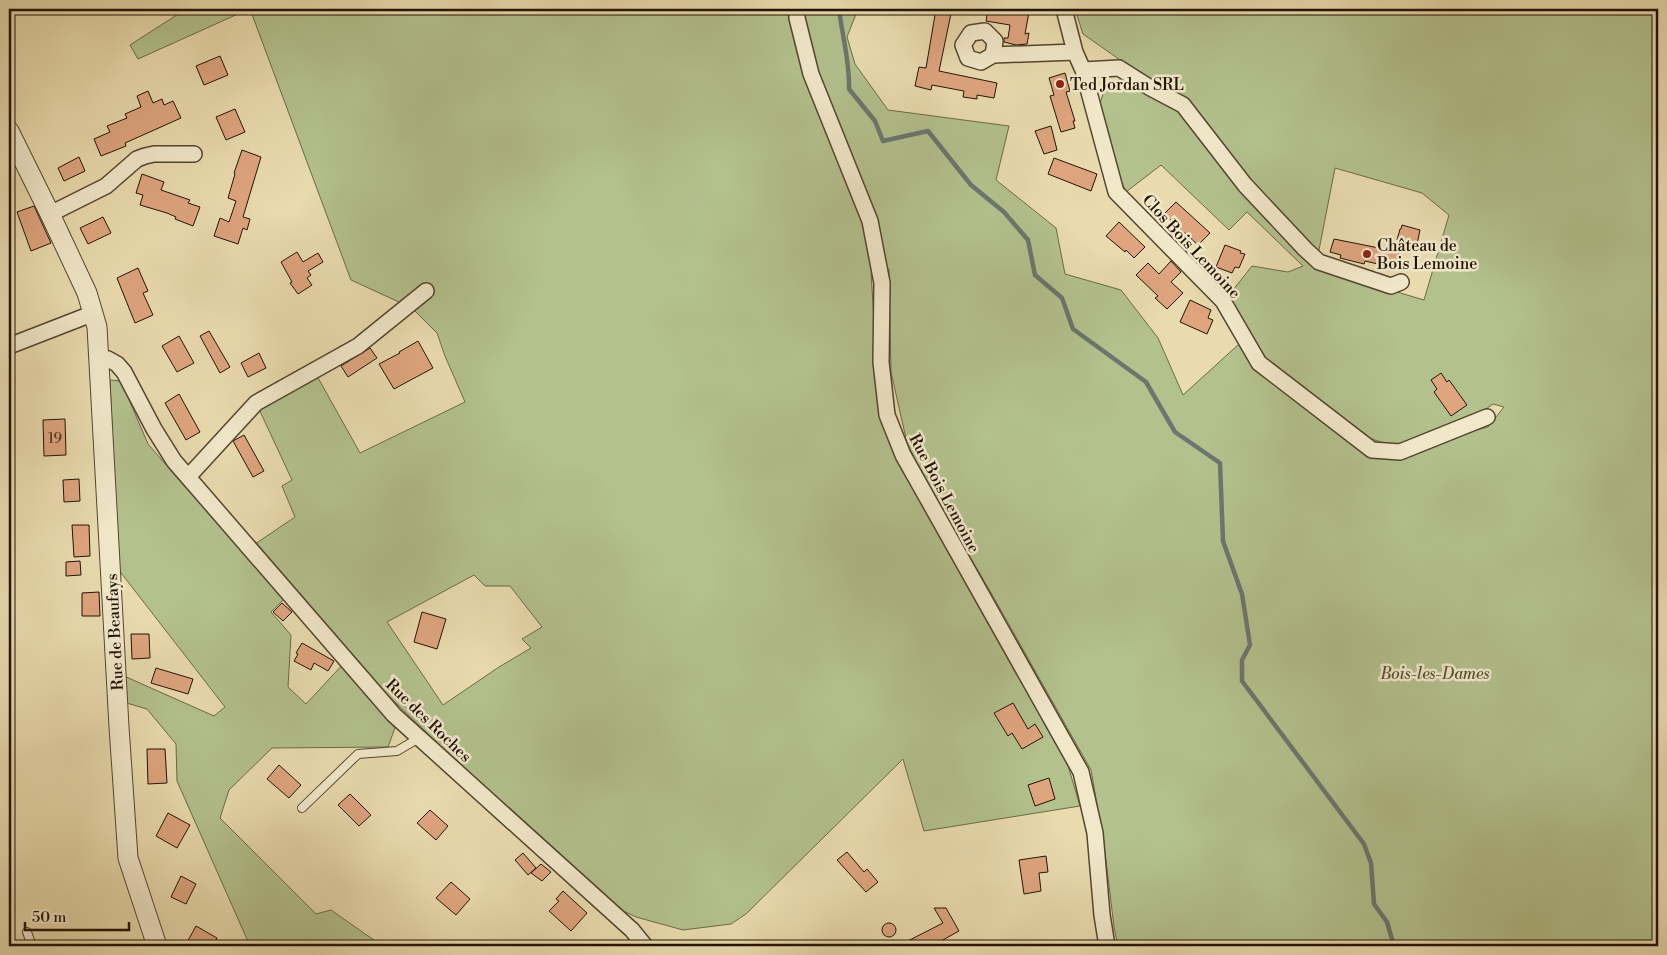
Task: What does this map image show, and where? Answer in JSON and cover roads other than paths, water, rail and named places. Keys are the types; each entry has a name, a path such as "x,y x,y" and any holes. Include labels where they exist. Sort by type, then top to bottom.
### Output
{"street":[{"name":"Rue Bois Lemoine","path":"797,9 797,18 811,74 870,221 882,283 881,362 887,415 903,455 1081,772 1095,833 1102,915 1107,946"},
{"name":"Clos Bois Lemoine","path":"1064,9 1075,52 1083,70 1116,192 1223,301 1260,363 1372,450 1400,452 1487,418"},
{"path":"993,55 1075,52"},
{"path":"1083,70 1120,68 1149,88 1183,105 1245,185 1319,262 1391,286 1401,282"},
{"name":"Rue de Beaufays","path":"9,131 87,293 98,327 128,858 157,946"},
{"path":"50,214 106,186 137,159 154,154 194,154"},
{"path":"188,477 256,402 358,346 426,291"},
{"path":"9,346 94,313"},
{"name":"Rue des Roches","path":"100,358 108,359 117,364 124,372 154,429 174,461 394,715 632,930 645,946"}],"lane":[{"path":"302,808 358,754 397,751 419,738"},
{"path":"26,932 32,946"}],"waterway":[{"path":"839,9 847,59 849,89 875,121 883,141 928,131 971,185 1004,212 1028,240 1035,275 1062,298 1073,329 1146,382 1175,432 1220,463 1223,541 1242,594 1250,645 1242,660 1242,681 1364,844 1371,863 1374,904 1387,922 1394,946"}],"place":[{"name":"Ted Jordan SRL","path":"1060,84"},
{"name":"Château de Bois Lemoine","path":"1367,254"}],"park label":[{"name":"Bois-les-Dames","path":"1435,673"}]}
